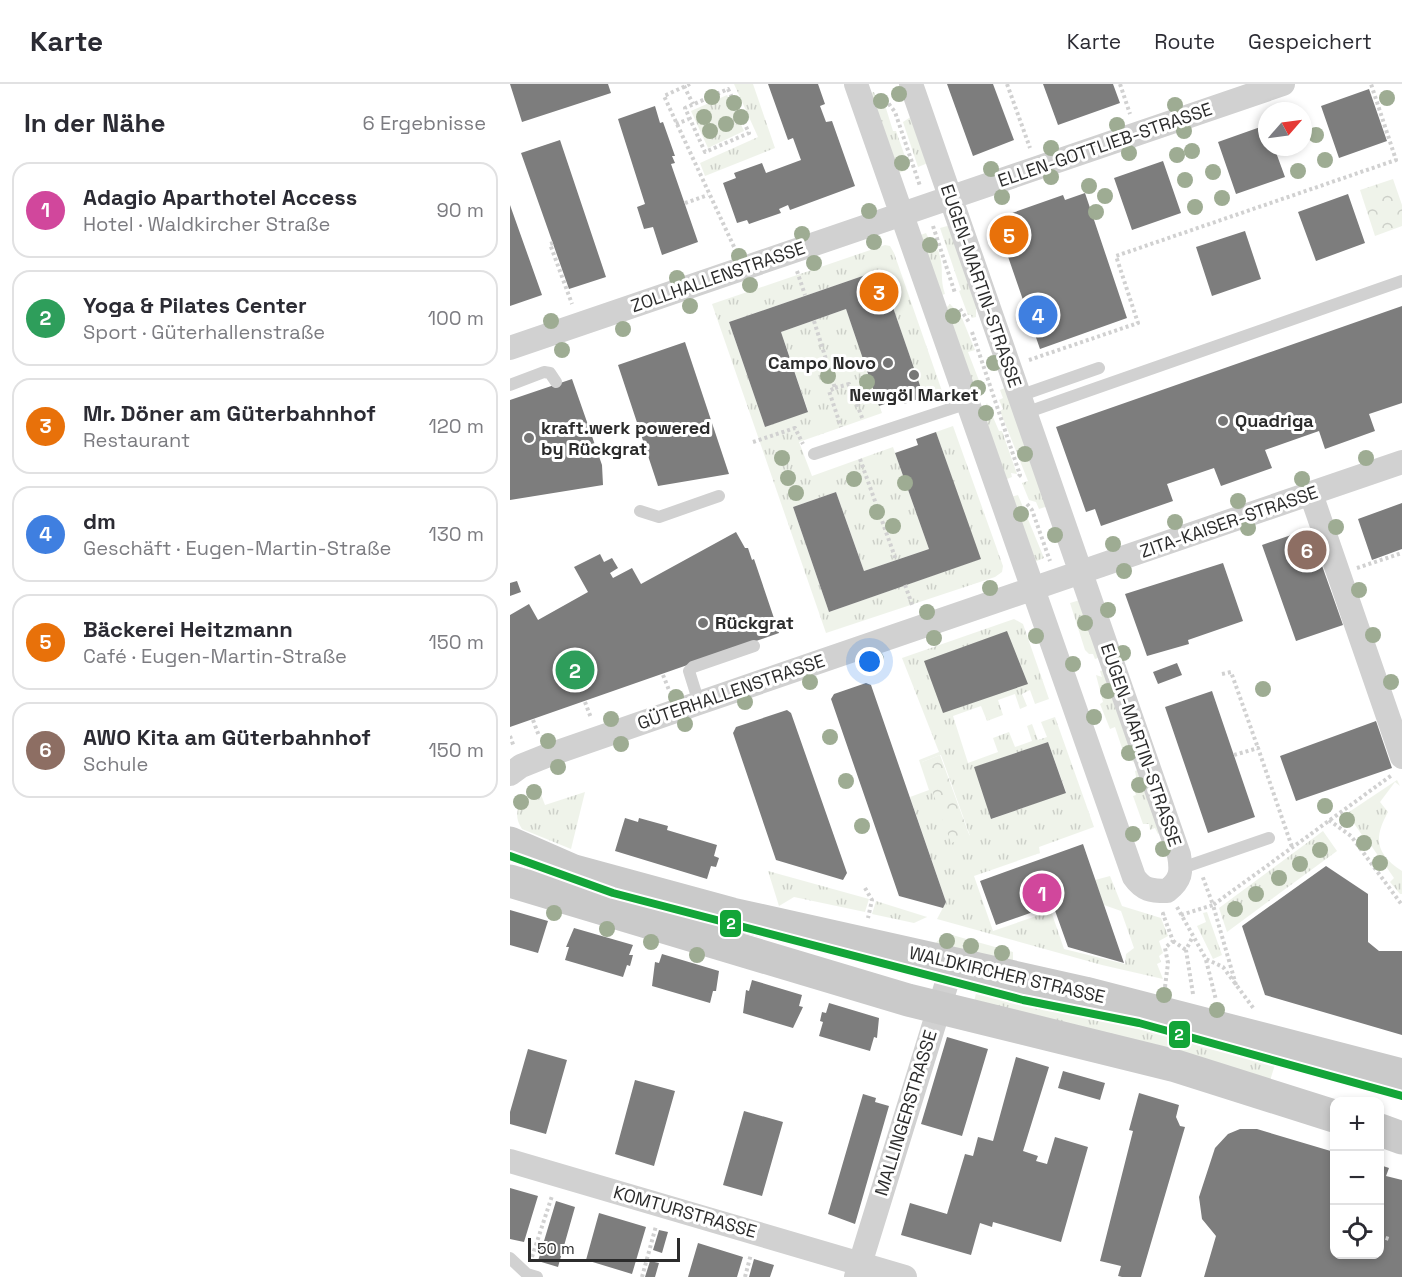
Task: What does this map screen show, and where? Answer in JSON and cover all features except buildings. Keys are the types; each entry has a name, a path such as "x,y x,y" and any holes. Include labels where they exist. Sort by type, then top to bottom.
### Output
{"main road":[{"name":"WALDKIRCHER STRASSE","path":"510,843 574,871 761,921 1096,995 1402,1075"},
{"path":"510,881 940,1009 1176,1066 1330,1114"},
{"path":"1384,1131 1402,1138"}],"street":[{"name":"EUGEN-MARTIN-STRASSE","path":"856,84 1134,877 1140,886 1151,891 1167,891 1179,881 1190,865 1179,855 911,84"},
{"name":"ELLEN-GOTTLIEB-STRASSE","path":"926,205 1283,84"},
{"name":"ZOLLHALLENSTRASSE","path":"510,348 926,205"},
{"name":"ZITA-KAISER-STRASSE","path":"1054,574 1080,573 1402,462"},
{"path":"1311,494 1398,765"},
{"name":"GÜTERHALLENSTRASSE","path":"510,774 520,766 546,756 699,702 1033,590 1054,574"},
{"name":"MALLINGERSTRASSE","path":"858,1270 954,963"},
{"name":"KOMTURSTRASSE","path":"510,1161 662,1205 858,1270 905,1277"}],"lane":[{"path":"1022,405 1402,281"},
{"path":"1022,405 1099,368"},
{"path":"510,385 544,372 550,373 556,382"},
{"path":"814,454 968,403"},
{"path":"640,510 659,517 719,496"},
{"path":"699,702 689,671 693,667 754,646"},
{"path":"1190,865 1269,838"},
{"path":"510,1258 532,1276"}],"path":[{"path":"690,84 664,96 708,195 745,269"},
{"path":"1007,84 1037,168"},
{"path":"1120,84 1137,134"},
{"path":"1009,367 1138,322 1116,256 1396,159 1371,84"},
{"path":"684,86 693,104"},
{"path":"728,89 749,133 705,152 685,108 693,104 728,89"},
{"path":"884,92 895,112 956,296"},
{"path":"676,124 689,119"},
{"path":"685,204 708,195"},
{"path":"553,243 550,244 579,325"},
{"path":"958,304 969,321 1020,475 1016,479 1018,484"},
{"path":"814,321 835,388"},
{"path":"841,427 829,391 835,388 849,384 863,420"},
{"path":"753,442 795,428 802,444 814,454"},
{"path":"860,459 896,560"},
{"path":"1023,499 1032,510 1054,574"},
{"path":"1356,569 1402,553"},
{"path":"1222,674 1231,672 1292,848"},
{"path":"663,675 668,687"},
{"path":"585,702 589,713"},
{"path":"533,720 537,732"},
{"path":"1234,755 1258,748"},
{"path":"1181,915 1213,905 1329,820 1398,765"},
{"path":"1329,820 1351,836 1402,905"},
{"path":"1190,865 1213,905 1236,985"},
{"path":"865,888 872,900 867,919"},
{"path":"1186,950 1173,941 1163,914 1177,908 1206,959 1216,1000"},
{"path":"1193,936 1186,950 1193,994"},
{"path":"1165,987 1168,963 1166,948 1173,941"},
{"path":"1206,959 1223,967 1254,1010"},
{"path":"532,1276 559,1176"},
{"path":"642,1277 662,1205"},
{"path":"1384,1237 1389,1239"}],"green space":[{"path":"734,84 753,84 775,148 705,176 700,163 758,137"},
{"path":"874,92 876,99 879,97 882,106 885,105 893,131 896,131 908,165 905,166 906,170 897,174 870,93"},
{"path":"727,95 744,131 708,148 691,111"},
{"path":"912,116 928,163 918,167 903,122"},
{"path":"1393,179 1402,205 1402,226 1375,236 1360,190"},
{"path":"951,225 980,308 976,309 976,317 972,318 968,315 959,291 961,290 940,228"},
{"path":"926,233 935,251 938,250 941,262 945,294 938,296 918,236"},
{"path":"885,245 890,246 894,253 942,391 924,397 880,270 729,322 765,427 808,411 781,332 846,309 882,413 799,442 812,476 893,447 929,549 864,571 836,492 793,507 829,612 980,559 936,432 953,426 1003,566 1002,572 995,577 826,633 712,304"},
{"path":"950,304 955,309 958,319 962,318 975,350 968,352 983,391 971,395 946,308"},
{"path":"1007,387 1048,506 1039,509 1036,502 1029,500 1022,483 1028,481 1000,411 1003,409 999,400 1003,398 1000,390"},
{"path":"987,403 999,431 1002,431 1017,474 1011,473 1012,477 1002,481 975,405 981,404 983,410"},
{"path":"1018,495 1044,558 1032,563 1007,498"},
{"path":"1080,600 1101,657 1095,659 1093,654 1085,650 1070,603"},
{"path":"1014,619 1023,624 1049,699 1035,704 1030,690 1022,694 1027,706 1020,709 1015,694 998,700 1003,715 987,721 981,706 953,716 968,763 998,752 993,738 1009,732 1015,747 1032,741 1027,726 1032,724 1038,740 1047,737 1041,722 1055,717 1094,827 1039,847 1040,853 974,876 993,931 1051,911 1064,949 1125,964 1126,954 1134,948 1121,911 1104,905 1095,880 1110,876 1122,906 1161,918 1168,936 1159,941 1163,953 1159,956 1161,962 1157,964 1163,979 1102,965 937,919 946,902 910,797 929,790 919,760 939,752 902,658","holes":["1048,742 1066,792 992,819 975,767","941,755 970,836 922,762"]},
{"path":"1105,670 1136,760 1133,762 1131,759 1126,760 1115,727 1110,729 1100,704 1103,702 1096,675 1102,677 1100,671"},
{"path":"940,755 970,837 951,843 922,762"},
{"path":"1140,769 1161,832 1158,834 1155,828 1150,830 1149,824 1143,824 1133,796 1136,795 1133,787 1137,782 1135,771"},
{"path":"1397,780 1400,786 1395,782 1380,802 1388,812 1379,838 1382,852 1393,865 1402,871 1402,894 1390,882 1394,878 1385,865 1380,868 1375,861 1379,857 1370,844 1365,846 1358,839 1362,835 1353,822 1348,825 1343,816"},
{"path":"538,787 545,805 585,792 571,849 522,829 517,817 520,805 527,795"},
{"path":"1323,831 1337,851 1227,932 1219,908"},
{"path":"768,871 869,899 865,912 794,897 779,906"},
{"path":"876,901 927,917 914,923 872,914"},
{"path":"1207,912 1222,955 1213,959 1197,926 1206,922 1203,913"},
{"path":"945,933 1013,952 1013,961 932,947"},
{"path":"979,981 1280,1048 1269,1084 972,1010"}],"transit line":[{"name":"2","path":"510,856 613,893 1023,1000 1139,1023 1402,1096"}],"place":[{"name":"Bäckerei Heitzmann","path":"1009,235"},
{"name":"Mr. Döner am Güterbahnhof","path":"879,292"},
{"name":"dm","path":"1038,315"},
{"name":"Campo Novo","path":"888,363"},
{"name":"Newgöl Market","path":"914,375"},
{"name":"Quadriga","path":"1223,421"},
{"name":"kraft.werk powered by Rückgrat","path":"529,438"},
{"name":"AWO Kita am Güterbahnhof","path":"1307,550"},
{"name":"Rückgrat","path":"703,623"},
{"name":"Yoga & Pilates Center","path":"575,670"},
{"name":"Adagio Aparthotel Access","path":"1042,893"}]}
